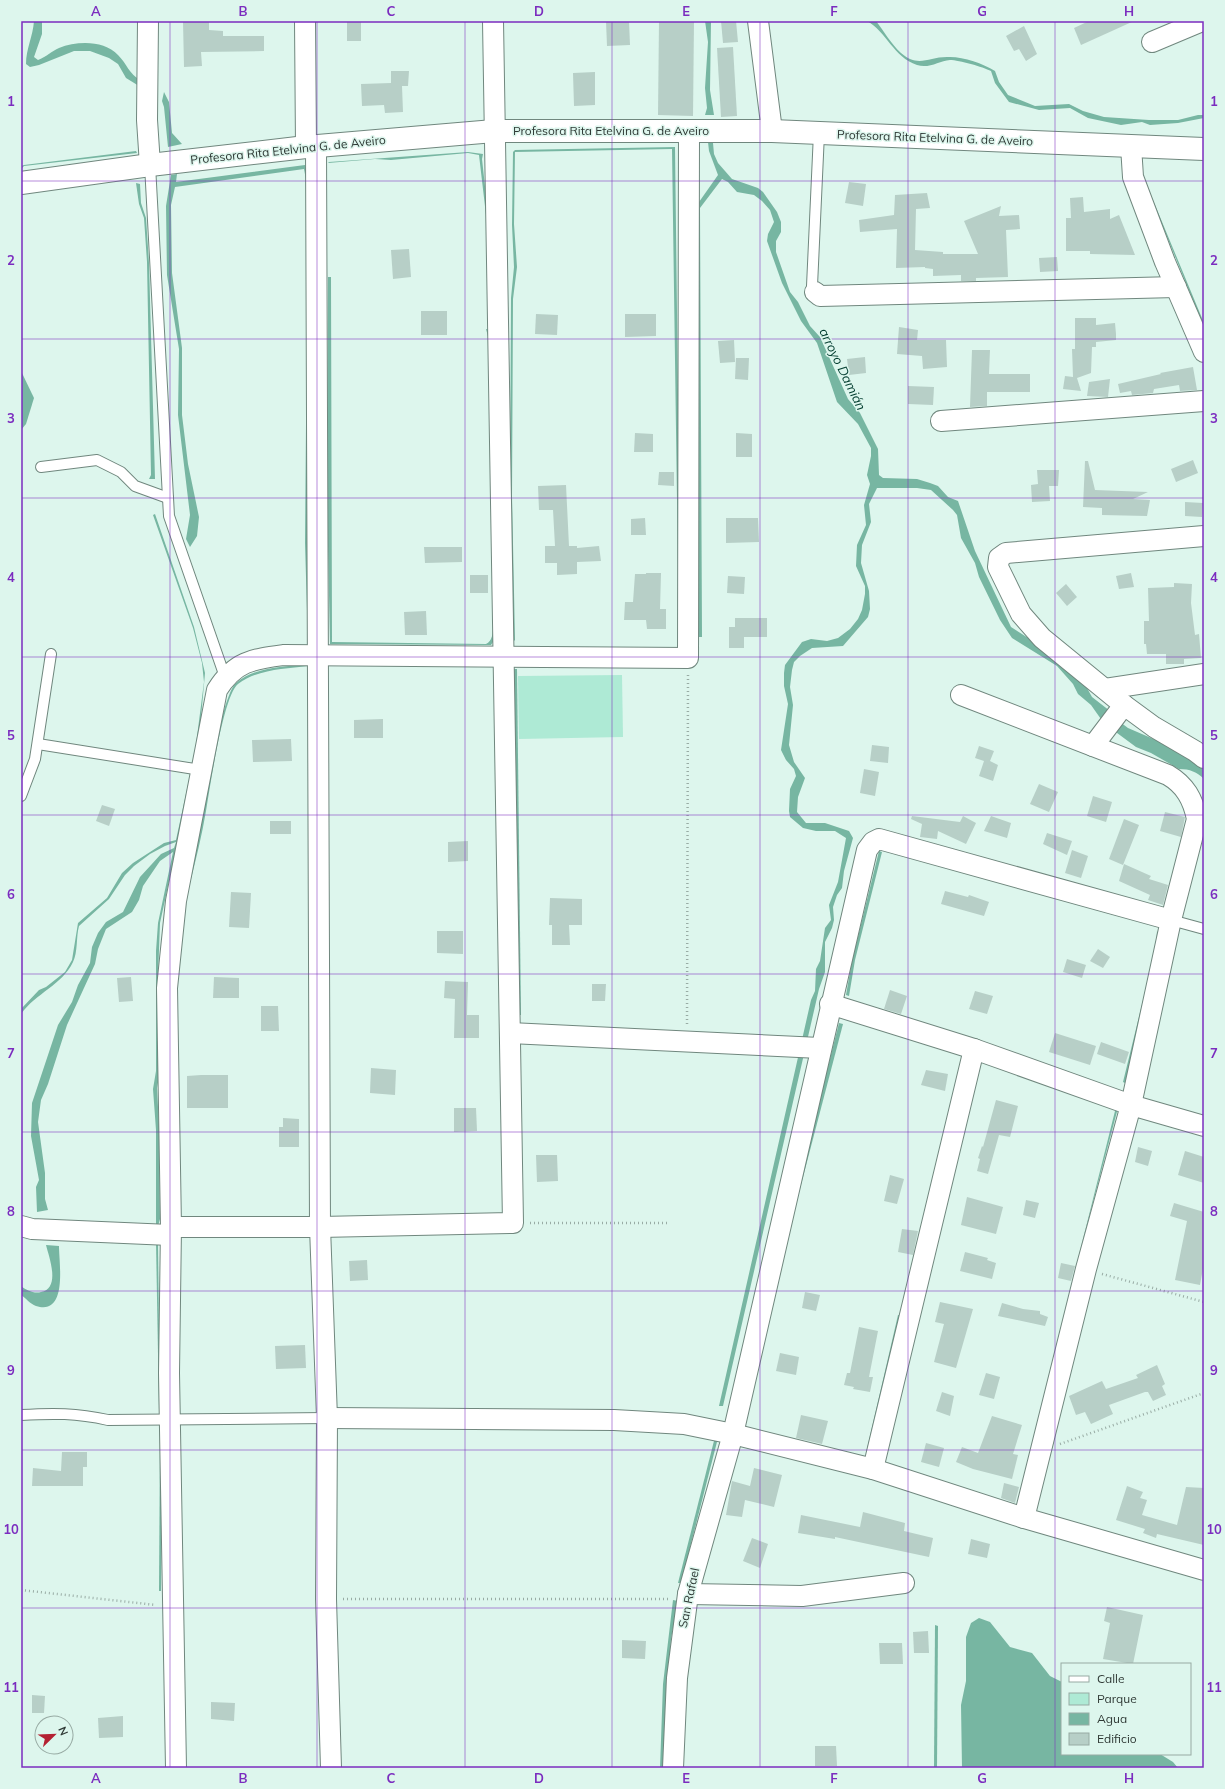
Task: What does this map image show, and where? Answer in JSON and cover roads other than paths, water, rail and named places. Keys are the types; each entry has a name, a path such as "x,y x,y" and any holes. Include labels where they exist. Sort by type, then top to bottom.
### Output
{"street":[{"path":"148,21 147,120 150,165"},
{"path":"305,21 311,146 319,654 320,1227 328,1418 326,1599 331,1768"},
{"path":"21,1226 32,1229 171,1231 513,1223 493,21"},
{"path":"758,21 772,131"},
{"path":"1152,42 1202,21"},
{"path":"176,1768 170,1420 171,1231 167,988 176,901 217,690 225,677 239,665 253,659 284,655 319,654 688,658 694,130"},
{"name":"Profesora Rita Etelvina G. de Aveiro","path":"21,183 150,165 311,146 494,131 772,131 1204,149"},
{"path":"1131,146 1133,177 1176,287 1204,352"},
{"path":"814,292 820,296 1176,287"},
{"path":"941,421 1204,401"},
{"path":"1204,536 1006,553 999,558 998,567 1021,614 1042,638 1124,705 1154,727 1195,751 1204,758"},
{"path":"1105,689 1204,674"},
{"path":"961,694 1168,775 1187,791 1194,806 1197,819 1171,920 1131,1105 1086,1269 1024,1518"},
{"path":"1093,746 1124,705"},
{"name":"San Rafael","path":"673,1768 677,1678 688,1596 733,1434 830,1004 867,850 873,842 879,839 1171,920"},
{"path":"830,1004 974,1049 1131,1105 1204,1126"},
{"path":"510,1033 820,1048"},
{"path":"873,1469 974,1049"},
{"path":"328,1418 649,1421 684,1424 733,1434 873,1469 1024,1518 1204,1570"},
{"path":"688,1596 802,1596 904,1583"}],"lane":[{"path":"814,292 812,286 819,133"},
{"path":"150,165 169,516 225,677"},
{"path":"41,467 97,460 121,472 135,486 168,498"},
{"path":"21,796 35,759 51,654"},
{"path":"38,744 201,770"},
{"path":"1171,920 1204,929"},
{"path":"21,1415 60,1412 82,1414 108,1420 328,1418"}],"water":[{"path":"34,21 42,21 42,34 34,57 38,60 56,49 66,46 82,43 98,44 112,50 121,58 133,75 140,80 139,86 126,78 118,64 109,58 90,51 74,51 30,67 26,64 26,58"},
{"path":"705,21 711,21 710,90 714,115 705,115 707,108 705,88 708,42"},
{"path":"867,21 876,21 894,46 907,57 913,60 923,61 940,57 953,57 984,65 995,71 999,82 1008,95 1035,106 1069,104 1083,111 1104,117 1178,120 1204,115 1204,118 1178,123 1150,125 1142,122 1121,125 1088,118 1070,108 1039,110 1009,102 995,83 991,71 954,60 926,66 917,65 902,56 880,31"},
{"path":"164,92 169,102 172,133 182,144 168,147 164,107 162,101"},
{"path":"708,142 713,143 714,154 718,163 732,179 758,188 763,192 777,212 781,222 781,232 776,241 776,252 790,292 798,302 810,326 820,337 848,399 860,413 878,449 879,475 883,478 917,479 930,483 938,486 948,497 958,501 975,551 1011,627 1036,643 1087,688 1092,697 1110,711 1103,722 1091,705 1078,694 1073,684 1057,666 1012,638 1000,620 979,577 975,563 961,538 957,515 953,510 931,490 917,488 877,488 869,504 871,522 862,545 861,563 869,591 870,609 868,617 843,646 812,648 794,662 792,670 790,687 793,705 789,745 794,762 805,778 798,797 797,812 806,823 825,823 849,831 853,838 844,871 842,888 837,895 833,907 834,920 825,942 825,972 819,989 723,1406 719,1406 811,1000 815,991 816,969 820,961 825,928 831,920 829,905 838,882 846,838 835,831 816,831 803,828 790,817 790,789 796,776 794,769 786,760 781,750 788,704 784,686 785,665 802,642 811,639 827,641 838,638 850,629 858,619 862,610 865,586 856,566 857,545 866,525 864,505 870,484 867,475 871,448 858,424 837,402 817,343 801,321 782,283 767,241 768,234 774,222 770,210 754,195 737,192 728,182 722,179 700,208 702,637 699,637 698,214 699,202 718,175 709,151"},
{"path":"675,147 681,639 679,640 672,149 515,152 514,224 517,267 513,299 512,496 514,641 510,496 511,298 514,267 512,225 513,152 515,150"},
{"path":"136,151 137,153 24,166 21,169 21,166 24,165"},
{"path":"468,152 483,154 482,159 490,232 488,232 479,155 468,153 391,160 375,159 328,163 329,162"},
{"path":"1141,163 1143,176 1204,323 1204,327 1142,176"},
{"path":"305,165 311,189 310,645 308,645 305,543 308,190 304,169 175,187 171,205 172,273 182,348 182,415 188,464 199,517 197,536 190,547 186,539 190,515 178,415 179,349 167,275 166,206 171,175 177,174 176,182"},
{"path":"136,183 140,184 141,203 146,218 149,263 155,479 149,479 151,475 147,262 144,218 139,204"},
{"path":"328,277 331,277 332,642 486,644 491,639 493,624 489,340 486,329 491,330 495,616 493,642 491,645 330,644 328,546"},
{"path":"21,371 34,398 26,424 21,430"},
{"path":"155,514 194,627 205,673 198,751 194,760 204,682 202,663 193,628 153,515"},
{"path":"309,665 272,670 254,675 238,684 232,692 222,723 203,829 190,883 202,809 215,744 230,694 236,683 252,674 271,668"},
{"path":"514,669 517,669 521,1015 520,1015"},
{"path":"1120,722 1128,728 1165,744 1204,766 1204,779 1193,771 1179,769 1151,753 1136,747 1113,730"},
{"path":"190,775 192,776 160,923 158,977 159,1077 157,1088 160,1219 158,1226 156,1225 156,1130 153,1089 156,1071 156,951 158,923 173,852 160,861 143,886 139,900 132,912 106,929 98,949 95,964 67,1025 48,1084 41,1100 38,1122 45,1173 45,1199 48,1210 37,1212 36,1187 39,1180 31,1136 32,1103 58,1025 72,1002 78,985 90,963 92,947 98,933 106,922 123,912 140,877 161,854 174,848 176,842 150,854 125,875 109,899 79,926 75,958 68,970 56,983 34,1000 21,1014 21,1009 39,990 46,987 65,972 72,960 78,923 107,898 122,873 133,863 164,843 176,840"},
{"path":"879,851 882,852 855,960 849,996 846,995 852,961"},
{"path":"1157,931 1159,934 1158,947 1125,1083 1123,1082 1156,947"},
{"path":"839,1023 843,1024 767,1315 765,1314"},
{"path":"1117,1103 1119,1104 1078,1259"},
{"path":"156,1242 158,1243 159,1410"},
{"path":"46,1245 59,1246 60,1286 53,1303 46,1307 36,1306 21,1295 21,1286 30,1291 41,1292 51,1285 51,1264"},
{"path":"898,1315 900,1315 866,1453"},
{"path":"160,1432 162,1432 161,1591 159,1591"},
{"path":"716,1433 719,1434 681,1583 678,1583"},
{"path":"673,1600 678,1601 671,1639 663,1768 660,1768 663,1684"},
{"path":"979,1618 990,1622 1010,1647 1032,1653 1050,1676 1061,1682 1061,1755 1162,1755 1173,1762 1178,1768 962,1768 961,1705 966,1681 966,1637 971,1623"},
{"path":"935,1625 938,1626 937,1768 934,1768"}],"water label":[{"name":"arroyo Damián","path":"843,369"}]}
